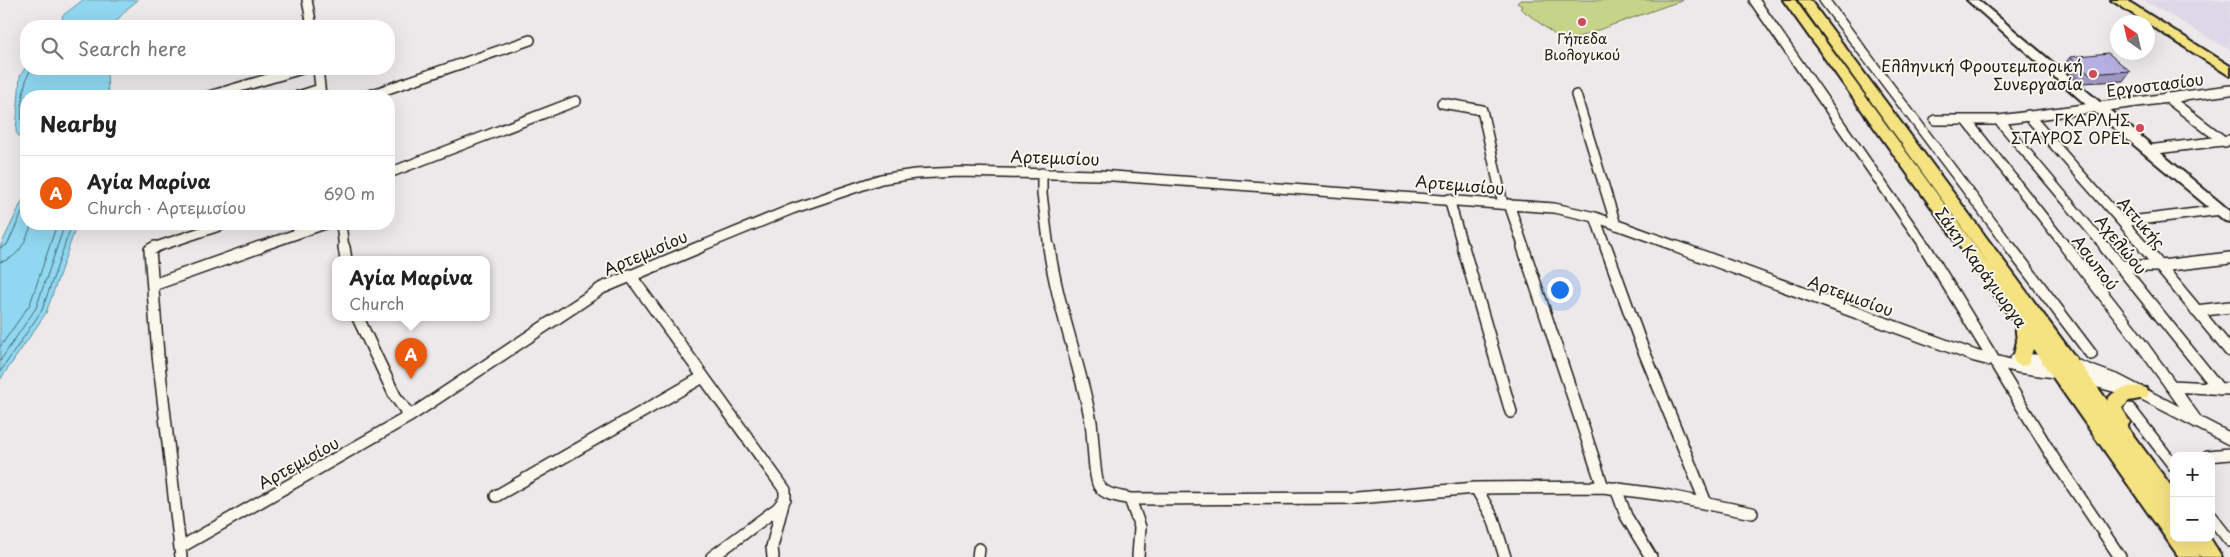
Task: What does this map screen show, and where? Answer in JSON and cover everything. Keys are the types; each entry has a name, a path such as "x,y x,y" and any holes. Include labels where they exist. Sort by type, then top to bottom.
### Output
{"main road":[{"name":"Σάκη Καράγιωργα","path":"1789,0 2022,321 2124,436 2170,499"},
{"name":"Σάκη Καράγιωργα","path":"1804,0 2064,368 2170,529"},
{"path":"1972,0 2225,214"},
{"path":"2117,0 2230,72"},
{"path":"2022,321 2026,341 2022,359"},
{"path":"2124,436 2123,426 2114,414 2113,405 2122,396 2140,393"},
{"path":"2179,542 2190,557"},
{"path":"2201,542 2212,557"}],"street":[{"path":"306,0 311,20"},
{"path":"1754,0 1917,234 1996,360 2018,401 2054,459 2120,557"},
{"path":"1824,0 2091,354"},
{"path":"384,90 530,40"},
{"path":"230,90 281,75"},
{"path":"319,75 321,90"},
{"name":"Εργοστασίου","path":"1935,120 1966,122 1999,120 2095,106 2230,90"},
{"path":"1576,95 1616,225"},
{"path":"2166,97 2228,142"},
{"path":"395,171 576,101"},
{"path":"1442,104 1482,110 1506,204 1610,488 1626,520 1651,557"},
{"name":"Αττικής","path":"2028,115 2161,266 2196,312 2230,351"},
{"name":"Αχελώου","path":"1999,120 2225,389"},
{"name":"Ασωπού","path":"1966,122 2132,330 2198,423"},
{"path":"2148,150 2228,142"},
{"name":"Αρτεμισίου","path":"181,552 410,416 602,288 792,209 881,179 915,174 958,172 1042,173 1449,199 1554,208 1595,217 1898,329 1975,356 1996,360"},
{"path":"1042,173 1042,194 1052,271 1092,423 1098,485 1106,493 1130,499 1357,498 1476,488 1610,488 1706,503 1752,513"},
{"path":"1449,199 1511,412"},
{"path":"2122,222 2225,214"},
{"path":"1595,217 1641,344 1706,503"},
{"path":"181,552 158,355 150,250 158,245 206,230"},
{"path":"153,285 309,230"},
{"path":"342,230 345,256"},
{"path":"2120,266 2161,266 2230,258"},
{"path":"630,275 785,490 785,499 782,503 772,547 773,557"},
{"path":"2196,312 2230,307"},
{"path":"359,321 395,396 410,416"},
{"path":"1996,360 2022,359 2064,368 2140,393"},
{"path":"1996,360 2018,367 2064,368 2101,372 2230,439"},
{"path":"496,496 704,376"},
{"path":"2171,386 2225,389"},
{"path":"2130,409 2170,461"},
{"path":"2215,455 2230,454"},
{"path":"1476,488 1493,518 1505,557"},
{"path":"1130,499 1137,510 1140,550 1138,557"},
{"path":"712,557 782,503"},
{"path":"2215,521 2230,541"}],"shaded area":[{"path":"2143,0 2230,0 2230,50 2171,16"}],"green space":[{"name":"Γήπεδα Βιολογικού","path":"1520,0 1683,0 1563,41 1520,8 1522,6 1517,3"},
{"path":"1794,0 1798,0 1966,230 1960,230"}],"water":[{"path":"83,0 138,0 117,20 63,20 62,16"},
{"path":"107,75 108,90 20,90 20,138 16,132 20,76"},
{"path":"20,205 20,230 75,230 46,313 0,380 0,247"}],"building":[{"path":"2108,53 2110,60 2117,60 2130,71 2089,74 2070,57"}],"place":[{"name":"Γήπεδα Βιολογικού","path":"1582,22"},
{"name":"Ελληνική Φρουτεμπορική Συνεργασία","path":"2093,74"},
{"name":"ΓΚΑΡΛΗΣ ΣΤΑΥΡΟΣ OPEL","path":"2140,128"},
{"name":"Αγία Μαρίνα","path":"411,379"}]}
